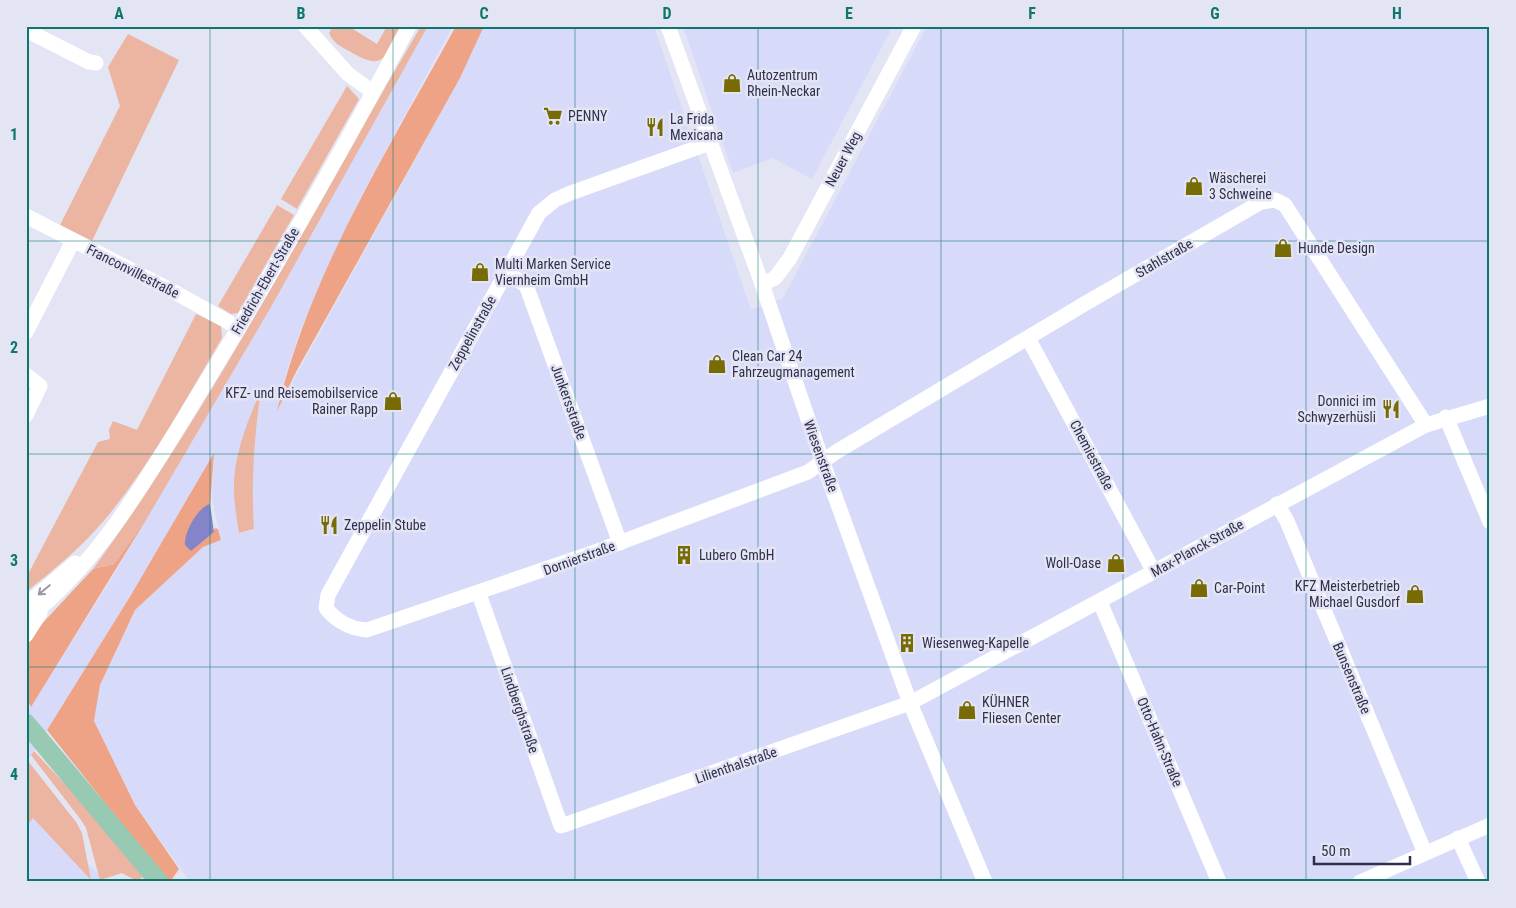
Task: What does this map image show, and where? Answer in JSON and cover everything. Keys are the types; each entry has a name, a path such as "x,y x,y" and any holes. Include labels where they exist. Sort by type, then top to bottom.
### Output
{"main road":[{"path":"27,723 150,875 159,882"}],"street":[{"path":"305,26 348,74 374,92"},
{"name":"Friedrich-Ebert-Straße","path":"26,620 67,586 150,474 239,328 374,92 408,26"},
{"name":"Wiesenstraße","path":"668,26 762,284 823,463 910,704 985,882"},
{"name":"Neuer Weg","path":"762,284 775,278 790,258 914,26"},
{"path":"26,30 89,62 96,63"},
{"name":"Zeppelinstraße","path":"332,616 326,608 328,595 505,272 540,213 555,200 568,194 710,143"},
{"name":"Stahlstraße","path":"823,463 836,452 1261,202 1275,200 1286,206 1426,424"},
{"name":"Franconvillestraße","path":"26,216 178,294 239,328"},
{"path":"26,332 73,241"},
{"name":"Junkersstraße","path":"505,272 526,285 620,543"},
{"name":"Chemiestraße","path":"1028,338 1154,572"},
{"path":"26,375 40,386 26,415"},
{"name":"Max-Planck-Straße","path":"910,704 1426,424 1490,406"},
{"path":"1446,417 1490,522"},
{"name":"Dornierstraße","path":"332,616 356,630 367,630 479,594 620,543 808,472 823,463"},
{"name":"Bunsenstraße","path":"1277,504 1287,521 1425,853"},
{"name":"Friedrich-Ebert-Straße","path":"26,605 110,530"},
{"name":"Lindberghstraße","path":"479,594 561,826"},
{"name":"Otto-Hahn-Straße","path":"1100,602 1219,882"},
{"path":"26,635 44,606"},
{"name":"Lilienthalstraße","path":"561,826 910,704"},
{"path":"1360,882 1490,825"},
{"path":"1458,838 1478,882"}],"shaded area":[{"path":"333,26 348,26 377,44 387,26 401,26 387,53 377,61 370,61 337,44 329,33"},
{"path":"421,26 428,26 271,307 146,520 114,564 93,569 139,504 182,438 263,302"},
{"path":"428,26 453,26 360,198 327,269 300,331 286,373 278,408 460,78 484,26 654,26 751,310 783,298 927,26 1490,26 1490,882 190,882 135,805 94,721 100,685 135,610 203,547 221,540 212,499 214,455 131,595 26,763 26,714 110,581 271,307","holes":["261,393 254,442 252,490 254,530 240,533 234,494 237,458 250,416"]},
{"path":"456,26 484,26 460,78 296,372 277,411 291,360 309,310 330,261 378,166"},
{"path":"683,26 893,26 812,179 773,158 733,173"},
{"path":"128,34 179,60 92,241 60,225 120,106 108,67"},
{"path":"347,86 359,99 297,209 281,199"},
{"path":"277,205 294,215 238,313 231,314 218,306"},
{"path":"196,314 221,326 222,338 168,430 139,474 98,528 48,575 26,592 26,578 98,442 110,439 109,430 113,421 137,430"},
{"path":"261,390 254,460 254,529 239,533 234,495 235,468 246,428"},
{"path":"214,453 210,507 213,532 215,528 218,529 221,540 203,547 135,610 100,685 94,721 135,805 179,869 170,882 168,882 47,730 131,595"},
{"path":"146,520 31,707 26,699 26,648 38,628 93,569 114,564"},
{"path":"34,751 87,808 143,877 137,881 122,873 100,880 86,828 31,755"},
{"path":"28,761 76,822 82,833 91,880 33,818 26,826"},
{"path":"33,807 107,882 26,882 26,816"}],"water":[{"path":"210,504 214,532 191,551 185,545 189,527 201,510"}],"place":[{"name":"Autozentrum Rhein-Neckar","path":"732,83"},
{"name":"PENNY","path":"553,116"},
{"name":"La Frida Mexicana","path":"655,127"},
{"name":"Wäscherei 3 Schweine","path":"1194,186"},
{"name":"Hunde Design","path":"1283,248"},
{"name":"Multi Marken Service Viernheim GmbH","path":"480,272"},
{"name":"Clean Car 24 Fahrzeugmanagement","path":"717,364"},
{"name":"KFZ- und Reisemobilservice Rainer Rapp","path":"393,401"},
{"name":"Donnici im Schwyzerhüsli","path":"1391,409"},
{"name":"Zeppelin Stube","path":"329,525"},
{"name":"Lubero GmbH","path":"684,555"},
{"name":"Woll-Oase","path":"1116,563"},
{"name":"Car-Point","path":"1199,588"},
{"name":"KFZ Meisterbetrieb Michael Gusdorf","path":"1415,594"},
{"name":"Wiesenweg-Kapelle","path":"907,643"},
{"name":"KÜHNER Fliesen Center","path":"967,710"}]}
